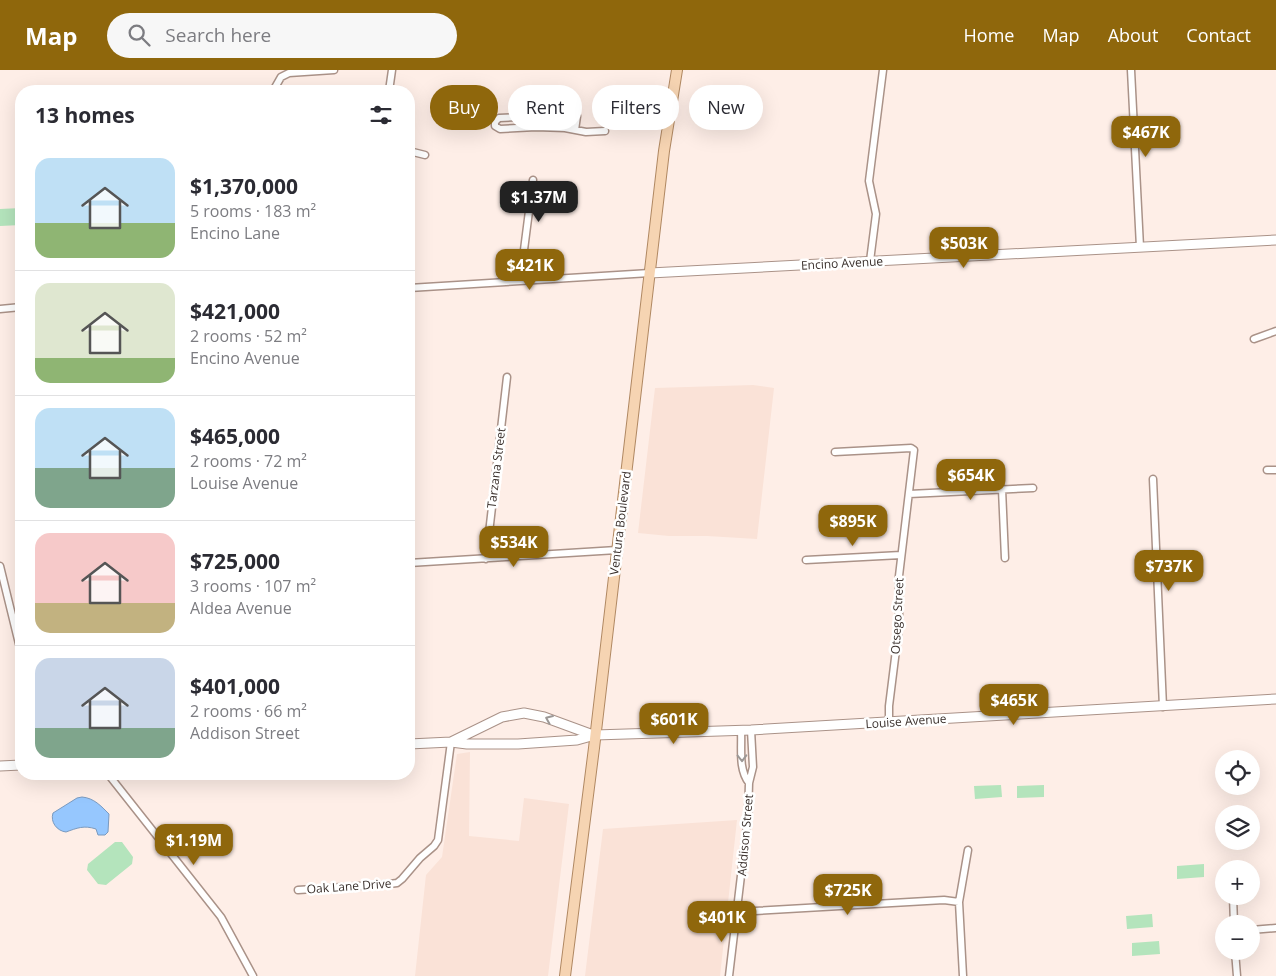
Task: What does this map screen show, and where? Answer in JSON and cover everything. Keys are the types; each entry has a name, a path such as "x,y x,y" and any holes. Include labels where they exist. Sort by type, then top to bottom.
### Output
{"main road":[{"name":"Ventura Boulevard","path":"566,976 667,134 677,70"}],"street":[{"path":"276,85 281,77 289,73 334,70"},
{"path":"390,85 392,70"},
{"path":"870,261 876,214 869,181 882,70"},
{"path":"1131,70 1140,247"},
{"path":"508,118 499,118 495,122 495,126 500,129 508,129"},
{"path":"575,130 586,132 605,131"},
{"path":"415,152 426,155"},
{"path":"520,281 533,180"},
{"name":"Encino Avenue","path":"415,288 650,273 1276,240"},
{"path":"0,308 15,307"},
{"path":"1254,339 1276,331"},
{"name":"Tarzana Street","path":"486,559 507,377"},
{"name":"Otsego Street","path":"834,452 914,450 898,587 898,626 889,706 889,723"},
{"path":"1266,470 1276,470"},
{"path":"1153,479 1163,707"},
{"path":"909,494 1033,488"},
{"path":"1002,489 1005,558"},
{"path":"415,563 617,550"},
{"path":"806,560 901,555"},
{"path":"0,566 15,627"},
{"name":"Louise Avenue","path":"415,744 451,742 509,744 577,740 595,735 741,731 1276,699"},
{"name":"Louise Avenue","path":"451,742 502,717 524,713 544,717 595,735"},
{"name":"Addison Street","path":"729,976 748,817 750,783 754,767 751,730"},
{"name":"Addison Street","path":"741,731 742,766 745,778 750,783"},
{"name":"Oak Lane Drive","path":"298,890 398,883 438,840 451,742"},
{"path":"0,766 15,765"},
{"path":"113,780 221,917 253,976"},
{"path":"963,976 959,902 968,850"},
{"path":"737,912 944,900 959,902"},
{"path":"1260,929 1276,928"},
{"path":"1235,960 1236,976"}],"shaded area":[{"path":"753,385 774,388 757,539 638,533 655,388"},
{"path":"470,752 469,836 519,841 524,798 569,804 548,976 415,976 426,875 442,857 457,754"},
{"path":"737,820 720,976 585,976 603,829"}],"green space":[{"path":"502,192 525,195 523,210 500,207"},
{"path":"15,208 15,225 0,226 0,209"},
{"path":"1001,785 1002,797 975,799 974,786"},
{"path":"1044,785 1044,797 1017,798 1017,786"},
{"path":"115,842 122,842 133,857 132,864 106,885 98,884 87,870 88,864"},
{"path":"1204,864 1204,877 1177,879 1177,866"},
{"path":"1152,914 1153,927 1127,929 1126,916"},
{"path":"1159,941 1160,954 1132,956 1132,943"}],"water":[{"path":"82,797 94,801 109,814 108,832 105,835 98,835 96,829 88,827 66,832 55,826 52,820 53,813 77,798"}]}
